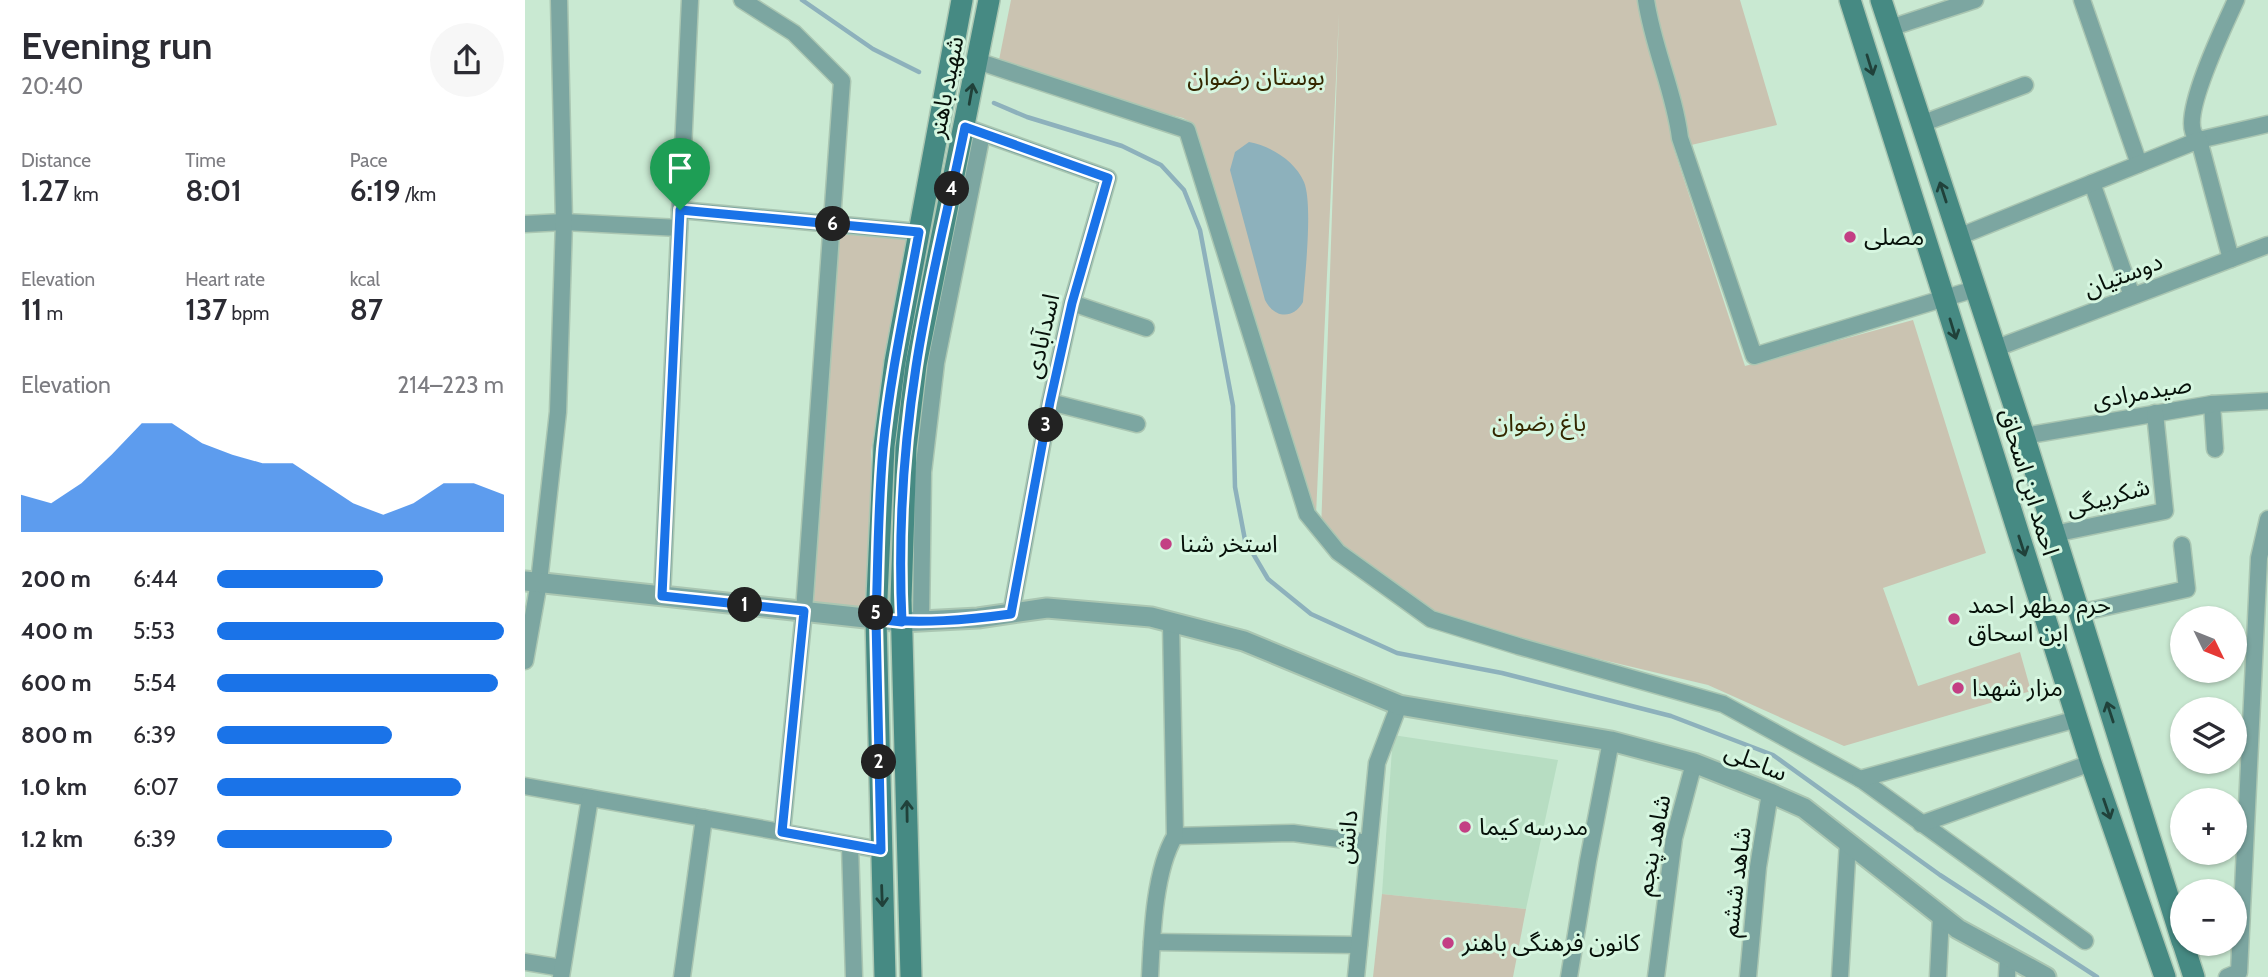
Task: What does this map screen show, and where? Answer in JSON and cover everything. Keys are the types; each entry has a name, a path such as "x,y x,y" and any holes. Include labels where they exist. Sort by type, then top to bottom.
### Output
{"main road":[{"name":"شهید باهنر","path":"885,977 876,619 884,446 895,362 962,0"},
{"name":"شهید باهنر","path":"911,977 911,622 902,509 906,448 916,365 974,130 977,61 989,0"},
{"name":"احمد ابن اسحاق","path":"1850,0 2091,764 2165,977"},
{"name":"احمد ابن اسحاق","path":"1881,0 2024,436 2170,901"},
{"name":"احمد ابن اسحاق","path":"2187,956 2194,977"}],"street":[{"path":"525,661 532,581 558,412 564,222 559,0"},
{"path":"662,596 689,0"},
{"path":"742,0 794,33 842,81 804,611 782,832"},
{"path":"1646,0 1657,50 1677,115 1679,138 1754,356 1975,289"},
{"path":"1890,28 1975,0"},
{"path":"2081,0 2139,164"},
{"path":"2231,259 2199,140 2193,132 2192,117 2212,53 2236,0"},
{"path":"977,61 1187,130 1307,514 1338,552 1431,619 1723,704 1860,779 2085,941"},
{"path":"1921,124 2025,85"},
{"path":"1958,237 2199,140 2268,124"},
{"name":"اسدآبادی","path":"974,130 1108,178 1072,303 1050,402 1011,614"},
{"path":"2092,183 2132,296"},
{"path":"680,210 919,232"},
{"path":"525,224 564,222 679,228"},
{"name":"دوستیان","path":"1994,349 2268,245"},
{"path":"1072,303 1146,328"},
{"name":"صیدمرادی","path":"2024,436 2212,404 2268,401"},
{"path":"1050,402 1137,424"},
{"path":"2212,404 2215,449"},
{"name":"شکربیگی","path":"2054,534 2165,511 2155,413"},
{"path":"2227,977 2239,972 2259,558 2268,519"},
{"path":"2079,612 2187,589 2182,545"},
{"name":"ساحلی","path":"532,581 911,622 978,618 1047,608 1151,617 1244,641 1399,705 1611,741 1694,763 1804,807 1958,929 2046,977"},
{"path":"1150,977 1152,942 1165,852 1175,836 1171,623"},
{"name":"دانش","path":"1356,977 1377,763 1399,705"},
{"path":"1860,779 2077,719"},
{"path":"1569,977 1611,741"},
{"name":"شاهد پنجم","path":"1656,977 1674,838 1694,763"},
{"path":"1921,824 2091,764"},
{"path":"525,786 881,850"},
{"name":"شاهد ششم","path":"1748,977 1758,867 1770,793"},
{"path":"525,962 561,972 590,798"},
{"path":"682,977 704,818"},
{"path":"1175,836 1293,833 1369,843"},
{"path":"1840,977 1848,842"},
{"path":"850,845 853,977"},
{"path":"1938,977 1941,915"},
{"path":"1152,942 1359,945"},
{"path":"2007,977 2008,956"}],"shaded area":[{"name":"مدرسه کیما","path":"1393,735 1558,760 1526,909 1382,894"}],"green space":[{"name":"باغ رضوان","path":"1011,0 1740,0 1777,125 1674,149 1745,366 1913,320 1986,553 1883,588 1918,686 2020,652 2031,691 1844,746 1708,685 1431,619 1321,531 1339,13 1316,515 1194,124 1183,118 1046,85 999,60"},
{"path":"832,234 910,238 887,352 871,452 871,589 868,613 804,606"},
{"name":"کانون فرهنگی باهنر","path":"1382,894 1526,909 1513,977 1373,977"}],"water":[{"path":"1249,142 1274,151 1295,167 1307,192 1308,240 1303,302 1289,314 1278,313 1265,300 1230,170 1235,152"}],"waterway":[{"path":"802,0 873,49 919,72"},
{"path":"994,103 1027,117 1122,146 1161,165 1184,190 1200,230 1233,406 1235,487 1245,540 1268,579 1311,614 1397,653 1502,673 1671,716 1773,755 1940,875 2097,977"}],"place":[{"name":"مصلی","path":"1850,237"},
{"name":"استخر شنا","path":"1166,544"},
{"name":"حرم مطهر احمد ابن اسحاق","path":"1954,619"},
{"name":"مزار شهدا","path":"1958,688"},
{"name":"مدرسه کیما","path":"1465,827"},
{"name":"کانون فرهنگی باهنر","path":"1448,943"}],"route":[{"path":"680,210 662,596 804,611 782,832 881,850 876,619 902,622 1011,614 1050,402 1072,303 1108,178 965,127 916,365 902,509 902,622 876,619 879,510 895,362 919,232 680,210"}],"park label":[{"name":"بوستان رضوان","path":"1256,77"}]}
